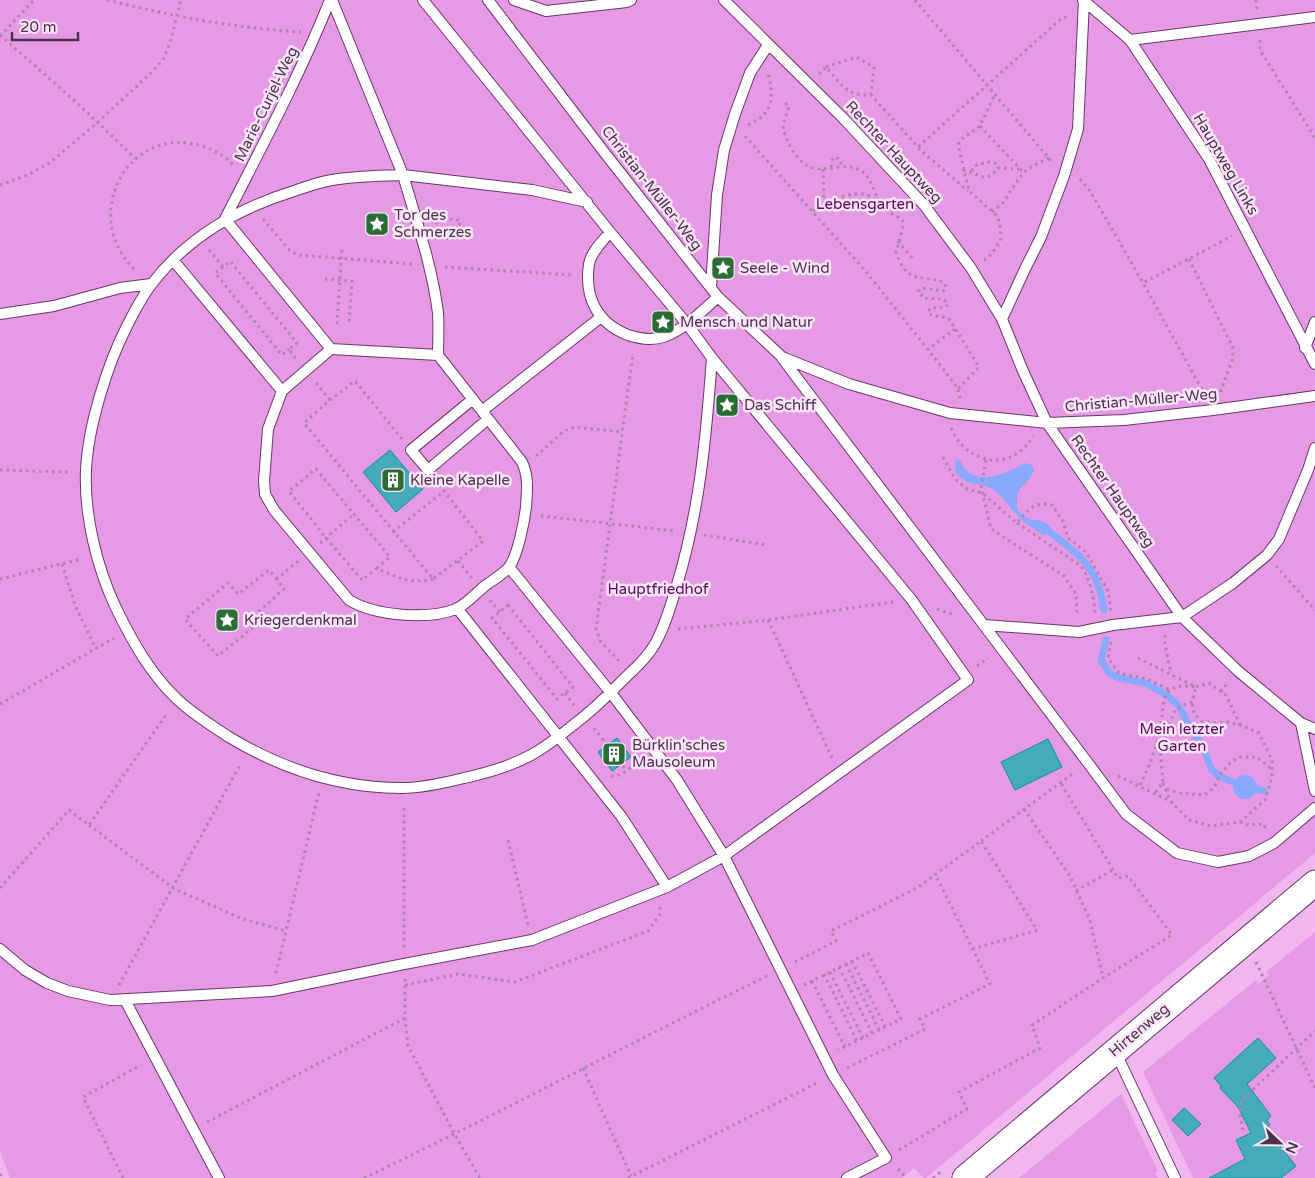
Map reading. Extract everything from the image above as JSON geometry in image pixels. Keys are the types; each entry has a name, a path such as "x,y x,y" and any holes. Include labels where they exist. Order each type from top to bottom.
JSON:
{"street":[{"name":"Hirtenweg","path":"965,1178 1315,883"}],"lane":[{"name":"Marie-Curjel-Weg","path":"225,219 283,106 331,0"},
{"path":"331,0 403,175 427,254 438,315 438,355 524,467 528,482 525,514 519,541 509,567 457,608 430,614 396,615 357,605 349,600 274,510 265,494 264,481 268,429 282,391 332,349 438,355"},
{"path":"0,949 25,970 47,983 68,991 110,1000 125,1000 272,991 532,940 664,889 724,856 968,680 911,599 712,358 688,324 610,232 423,0"},
{"name":"Christian-Müller-Weg","path":"488,0 718,297 782,357 849,384 950,413 1043,422 1124,420 1315,396"},
{"path":"514,0 546,11 631,0"},
{"name":"Rechter Hauptweg","path":"724,0 924,205 971,268 1002,319 1043,422 1182,616 1238,670 1301,723 1315,730"},
{"path":"1002,319 1024,268 1041,237 1066,171 1078,129 1083,0"},
{"name":"Hauptweg Links","path":"1083,0 1130,40 1209,159 1246,228 1305,348 1315,364"},
{"path":"1130,40 1315,17"},
{"path":"711,287 717,195 724,150 750,73 768,45"},
{"path":"587,202 532,190 403,175 329,180 267,199 225,219 173,260 151,284 122,337 100,395 89,437 85,472 89,515 96,556 109,593 127,631 149,667 177,700 209,724 249,749 293,769 322,778 362,785 404,788 440,784 506,766 533,754 558,737 611,693 640,664 654,646 662,630 692,533 702,467 712,358"},
{"path":"225,219 332,349"},
{"path":"610,232 600,244 590,262 589,276 590,295 601,317 608,325 635,337 656,338 666,336 688,324 718,297"},
{"path":"173,260 282,391"},
{"path":"0,314 54,306 120,288 151,284"},
{"path":"473,399 411,450 428,470 485,415 601,317"},
{"path":"1305,348 1315,322"},
{"path":"782,357 1126,814 1177,853 1218,862 1249,856 1274,843 1315,808"},
{"path":"984,625 1079,632 1113,625 1182,616 1233,583 1267,555 1279,539 1308,470 1315,448"},
{"path":"509,567 611,693 677,780 724,856 833,1075 886,1158 847,1178"},
{"path":"457,608 621,816 664,889"},
{"path":"1301,723 1315,790"},
{"path":"125,1000 219,1178"},
{"path":"1114,1051 1175,1178"}],"path":[{"path":"34,0 0,35 98,122 136,159"},
{"path":"107,0 221,24 274,30 317,32"},
{"path":"0,185 28,175 51,162 150,74 163,60 170,43 181,0"},
{"path":"915,0 1049,158 1066,171 1077,175 1090,190 1213,410"},
{"path":"1256,0 1260,50 1315,138"},
{"path":"918,148 1063,17 1083,22"},
{"path":"808,84 826,67 856,57 874,66 871,95 918,148 992,212 1000,223 1001,239 992,254 971,268"},
{"path":"733,128 750,125 763,117 773,100 768,70 760,58"},
{"path":"826,67 848,91 859,96 871,95"},
{"path":"968,192 962,155 958,144 980,126 995,94"},
{"path":"785,103 789,106 783,128 791,149 802,162 814,168 854,168 863,172 875,188 880,204"},
{"path":"980,126 1024,173"},
{"path":"733,128 750,139 868,274 958,389 964,414"},
{"path":"151,284 132,268 117,248 110,225 111,200 120,177 136,159 154,148 174,143 195,144 221,155 232,163 245,180"},
{"path":"831,167 833,158 836,157 841,161 841,167"},
{"path":"992,212 1002,204 1027,169 1049,158"},
{"path":"972,171 974,166 987,162 995,163 998,168"},
{"path":"998,168 1020,169"},
{"path":"963,170 972,171 979,176 986,177 993,174 998,168"},
{"path":"823,169 824,203"},
{"path":"813,212 824,203 850,194 861,194 875,198 888,212 898,216 903,221 904,225 896,252 908,273 920,279 945,283 946,289 944,291 922,288 918,291 923,298 944,299 948,304 946,308 930,308 928,313 936,317 947,318 980,367 958,389"},
{"path":"438,218 460,220 458,239 435,236 438,218"},
{"path":"1143,283 1246,228"},
{"path":"898,241 913,259"},
{"path":"337,324 342,247"},
{"path":"1189,259 1233,348 1234,358 1213,410"},
{"path":"218,261 223,267"},
{"path":"230,261 297,343 282,355 215,273 223,267 230,261"},
{"path":"325,279 352,281 349,324"},
{"path":"927,350 955,329"},
{"path":"631,672 601,642 596,629 635,337"},
{"path":"289,349 295,357"},
{"path":"401,437 355,381 304,423 433,579"},
{"path":"317,385 330,400"},
{"path":"950,413 952,429 959,443 971,454 986,460 1010,458 1020,452 1043,422"},
{"path":"524,467 564,431 574,427 622,432"},
{"path":"943,457 955,479 967,489 982,492 1018,521 1080,565 1086,573 1094,601 1096,628"},
{"path":"986,460 980,488 991,529 1064,576 1076,594 1079,632"},
{"path":"316,469 354,514 390,557 362,580 326,538 290,491 316,469"},
{"path":"0,470 85,472"},
{"path":"377,568 397,578 421,582 433,579 483,541 428,470"},
{"path":"393,532 444,492"},
{"path":"1018,521 1032,507 1043,502 1052,505 1063,521 1068,538 1086,552 1108,591 1113,625 1108,658 1119,673 1147,679 1170,690"},
{"path":"322,541 354,514"},
{"path":"525,514 609,522 766,545"},
{"path":"277,580 308,552"},
{"path":"1267,555 1315,610"},
{"path":"0,579 96,556"},
{"path":"458,561 473,578"},
{"path":"62,564 74,605 96,649"},
{"path":"269,570 277,580 284,589 254,616 260,622 218,656 185,619 228,583 238,594 269,570"},
{"path":"662,630 768,620 911,599 984,625"},
{"path":"508,605 573,687 557,699 492,618 500,612 508,605"},
{"path":"495,606 500,612"},
{"path":"1165,618 1165,645 1171,674"},
{"path":"768,620 839,773"},
{"path":"0,704 127,631"},
{"path":"964,675 1002,649"},
{"path":"1138,658 1196,686"},
{"path":"1140,786 1151,762 1160,733 1165,694 1170,690 1180,686 1196,686 1209,683 1226,696 1240,725"},
{"path":"1196,686 1192,702 1194,714 1202,721 1214,723 1228,722 1240,725 1258,734 1272,760 1272,778 1266,800 1240,822"},
{"path":"565,693 572,702"},
{"path":"89,825 177,700"},
{"path":"1170,801 1163,782 1160,748 1175,710 1183,704 1192,702"},
{"path":"600,736 607,745"},
{"path":"110,1000 249,749"},
{"path":"1167,789 1179,793 1204,796 1214,788 1219,776 1230,763 1239,757 1257,756 1272,770"},
{"path":"618,776 636,763"},
{"path":"364,1178 455,1135 836,941 831,931 917,888 1088,763 1170,801 1189,820 1211,826 1240,822 1249,825 1255,824"},
{"path":"623,766 626,770"},
{"path":"272,991 322,778"},
{"path":"886,1158 967,1109 959,1092 1040,1048 1032,1026 1102,978 1172,935 1128,876 1118,878 1060,782"},
{"path":"1155,793 1163,782"},
{"path":"1024,809 1070,876 1090,920 1102,978"},
{"path":"0,888 69,810 173,888 240,918 286,931"},
{"path":"508,840 532,940"},
{"path":"973,949 1037,930 981,841"},
{"path":"1076,891 1113,870"},
{"path":"584,1068 630,1177 925,1029 920,1019 990,984 936,874"},
{"path":"405,986 458,974 515,982 648,931 660,914 664,889"},
{"path":"791,991 868,952 901,1018 824,1057"},
{"path":"852,960 885,1026"},
{"path":"846,964 878,1030"},
{"path":"839,967 872,1033"},
{"path":"830,972 863,1038"},
{"path":"824,974 857,1040"},
{"path":"1265,978 1315,1088"},
{"path":"812,981 845,1047"},
{"path":"193,1129 405,1018"},
{"path":"1243,1130 1240,1116 1242,1100 1315,1031"},
{"path":"123,1178 83,1097 156,1057"},
{"path":"455,1135 480,1178"},
{"path":"0,1174 2,1178"}],"green space":[{"name":"Hauptfriedhof","path":"0,0 1315,0 1315,853 926,1178 914,1168 902,1178 10,1178 0,1151"},
{"path":"1315,932 1315,1178 1193,1178 1143,1072 1256,980 1259,984 1269,975 1266,972"},
{"path":"1121,1094 1158,1171 1155,1173 1158,1178 1019,1178"}],"water":[{"path":"956,459 960,460 965,469 980,477 999,475 1025,463 1031,465 1033,472 1031,476 1017,493 1017,508 1026,518 1044,522 1052,529 1051,533 1044,535 1029,525 992,489 961,478 955,470"},
{"path":"1245,775 1254,778 1257,787 1254,796 1245,799 1236,796 1233,787 1236,778"}],"building":[{"name":"Kleine Kapelle","path":"390,450 423,489 396,512 363,472"},
{"name":"Bürklin'sches Mausoleum","path":"617,738 631,757 612,771 598,752"},
{"path":"1048,739 1062,767 1015,790 1001,762"},
{"path":"1258,1038 1276,1058 1247,1084 1271,1116 1267,1120 1270,1125 1266,1129 1296,1166 1281,1178 1209,1178 1245,1159 1236,1140 1251,1133 1238,1107 1220,1088 1221,1086 1214,1078"},
{"path":"1184,1108 1201,1124 1188,1136 1172,1120"}],"waterway":[{"path":"1051,533 1065,543 1089,567 1098,585 1104,610"},
{"path":"1106,640 1101,660 1110,674 1145,683 1165,694 1178,705 1205,752 1211,769 1219,776 1233,782"},
{"path":"1256,789 1264,791"}],"place":[{"name":"Tor des Schmerzes","path":"377,224"},
{"name":"Seele - Wind","path":"723,268"},
{"name":"Mensch und Natur","path":"663,322"},
{"name":"Das Schiff","path":"727,405"},
{"name":"Kleine Kapelle","path":"393,480"},
{"name":"Kriegerdenkmal","path":"227,620"},
{"name":"Bürklin'sches Mausoleum","path":"614,754"}],"park label":[{"name":"Lebensgarten","path":"865,204"},
{"name":"Mein letzter Garten","path":"1182,738"}]}
